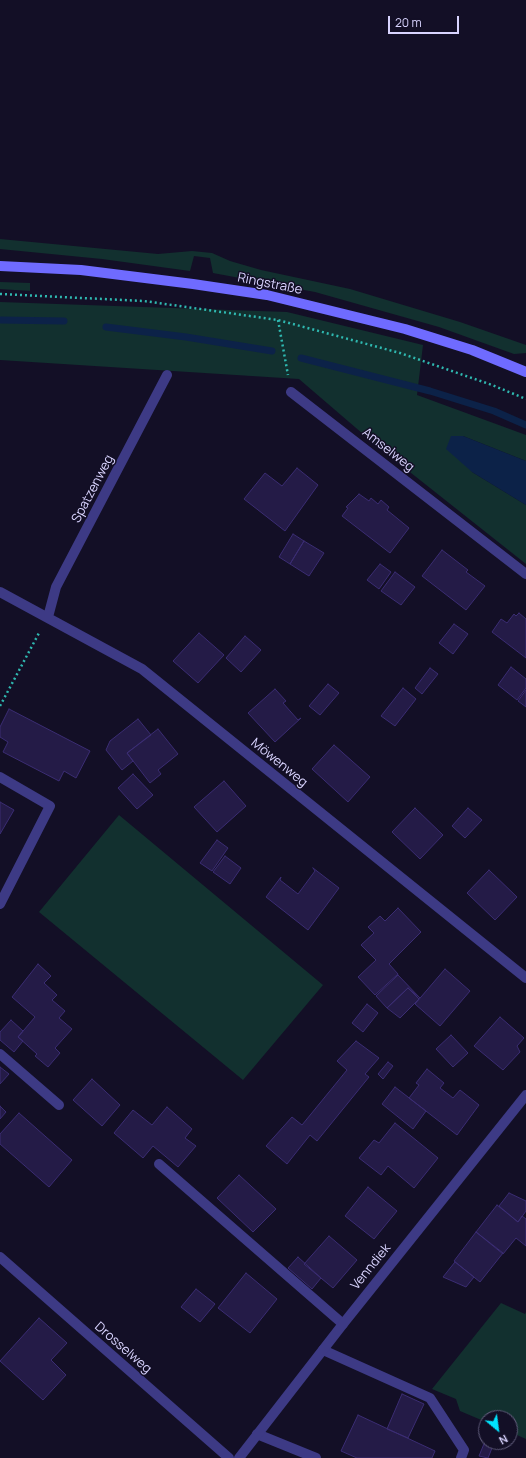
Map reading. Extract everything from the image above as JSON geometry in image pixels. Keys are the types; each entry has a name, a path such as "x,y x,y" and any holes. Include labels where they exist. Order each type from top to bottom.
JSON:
{"main road":[{"name":"Ringstraße","path":"0,266 81,270 267,295 405,329 472,350 526,372"}],"street":[{"name":"Spatzenweg","path":"48,617 56,587 167,375"},
{"name":"Amselweg","path":"291,392 526,574"},
{"name":"Möwenweg","path":"0,592 142,669 526,978"},
{"path":"0,777 50,806 0,904"},
{"path":"0,1054 60,1105"},
{"name":"Venndiek","path":"239,1458 343,1324 526,1094"},
{"path":"159,1164 343,1324"},
{"name":"Drosselweg","path":"0,1257 229,1458"},
{"path":"323,1350 430,1398 464,1450 461,1458"},
{"path":"257,1434 316,1458"}],"path":[{"path":"0,294 144,301 278,320 400,353 492,385 526,399"},
{"path":"278,320 291,392"},
{"path":"0,706 48,617"}],"green space":[{"path":"0,239 158,254 192,251 212,253 230,261 261,270 350,289 460,322 526,345 526,353 514,354 439,327 315,292 213,273 210,258 194,256 190,271 102,259 0,249"},
{"path":"0,282 30,283 30,291 0,289"},
{"path":"0,302 287,312 423,345 417,395 526,435 526,461 463,436 472,472 526,505 526,564 377,446 299,379 0,360"},
{"path":"119,815 323,985 243,1080 39,912"},
{"path":"501,1303 525,1314 526,1312 526,1439 518,1436 518,1410 478,1410 478,1419 460,1411 456,1399 432,1389"}],"water":[{"path":"451,436 463,436 526,461 526,505 472,472 446,449"}],"building":[{"path":"297,468 318,485 285,531 244,499 265,473 282,486"},
{"path":"359,494 369,501 371,498 378,504 381,500 389,507 387,510 409,528 390,553 342,516 348,508 346,507"},
{"path":"293,534 304,541 290,564 279,557"},
{"path":"304,541 324,553 309,576 290,564"},
{"path":"442,550 468,570 466,572 485,586 466,610 422,576"},
{"path":"380,564 391,572 379,589 367,580"},
{"path":"395,572 415,587 401,605 381,591"},
{"path":"519,613 526,619 526,658 492,632 501,619 507,623 514,614 516,616"},
{"path":"454,624 468,634 453,654 439,643"},
{"path":"199,633 224,655 198,683 173,661"},
{"path":"245,636 261,650 241,672 226,658"},
{"path":"511,667 526,679 526,688 517,700 498,685"},
{"path":"430,668 438,674 422,694 415,688"},
{"path":"328,684 339,693 320,715 309,706"},
{"path":"403,688 416,699 395,726 381,716"},
{"path":"275,689 286,701 283,703 298,720 301,718 275,742 248,713"},
{"path":"526,690 526,707 518,701"},
{"path":"9,709 90,751 76,778 64,771 59,781 3,752 8,742 0,737 0,727"},
{"path":"138,719 151,735 127,753 133,761 122,770 106,750 110,741"},
{"path":"158,729 178,754 158,770 161,774 150,783 127,753"},
{"path":"334,745 370,777 348,802 312,769"},
{"path":"133,774 153,795 137,809 118,788"},
{"path":"224,781 246,806 217,832 194,807"},
{"path":"0,802 14,810 0,834"},
{"path":"415,808 443,835 420,859 392,832"},
{"path":"468,808 482,820 465,838 452,826"},
{"path":"217,840 228,848 212,871 200,863"},
{"path":"225,856 241,868 230,884 213,872"},
{"path":"313,868 339,888 308,930 266,897 281,877 280,880 298,894 315,871"},
{"path":"489,870 517,897 495,920 467,893"},
{"path":"398,908 421,932 389,964 398,974 375,995 358,977 376,960 361,945 374,933 368,927 380,916 385,921"},
{"path":"38,964 51,976 44,983 57,995 52,1000 65,1011 59,1018 72,1029 55,1048 60,1053 48,1067 35,1056 37,1054 18,1037 35,1017 12,997"},
{"path":"445,969 470,991 440,1026 415,1004"},
{"path":"398,975 420,998 408,988 387,1008 376,996"},
{"path":"408,988 419,999 400,1018 387,1008"},
{"path":"367,1004 378,1013 363,1032 352,1023"},
{"path":"500,1017 524,1038 517,1046 520,1052 503,1070 474,1046"},
{"path":"11,1020 23,1031 18,1037 23,1041 14,1052 0,1040 0,1032"},
{"path":"451,1035 468,1053 453,1067 436,1049"},
{"path":"356,1041 379,1058 365,1074 369,1077 317,1141 310,1135 287,1164 266,1146 292,1117 302,1125 347,1070 337,1061"},
{"path":"388,1062 393,1066 383,1079 378,1074"},
{"path":"0,1067 9,1074 0,1084"},
{"path":"427,1069 444,1083 440,1088 453,1098 460,1090 479,1105 457,1135 409,1098 419,1085 416,1083"},
{"path":"92,1079 120,1105 102,1126 73,1100"},
{"path":"395,1087 426,1111 413,1129 382,1104"},
{"path":"0,1106 6,1112 0,1119"},
{"path":"167,1107 192,1129 185,1138 196,1146 178,1167 153,1146 143,1158 114,1133 133,1110 152,1125"},
{"path":"19,1113 72,1160 49,1187 0,1144 0,1134"},
{"path":"395,1123 438,1158 414,1188 388,1166 381,1175 359,1158 374,1140 379,1143"},
{"path":"239,1175 276,1209 253,1232 217,1198"},
{"path":"368,1187 397,1211 374,1239 345,1216"},
{"path":"509,1193 526,1201 526,1211 518,1222 499,1206"},
{"path":"497,1205 518,1222 522,1216 526,1219 526,1246 516,1238 503,1254 476,1232"},
{"path":"476,1232 503,1253 480,1282 454,1261"},
{"path":"329,1236 357,1260 333,1288 304,1264"},
{"path":"298,1257 321,1278 312,1289 288,1268"},
{"path":"455,1262 474,1277 466,1287 443,1277"},
{"path":"246,1273 277,1299 250,1333 218,1308"},
{"path":"196,1289 215,1304 200,1322 181,1307"},
{"path":"39,1318 67,1343 51,1360 66,1375 43,1400 0,1361"},
{"path":"402,1394 424,1404 408,1438 387,1429"},
{"path":"358,1415 435,1451 432,1458 357,1458 341,1451"},
{"path":"481,1450 491,1450 488,1458 479,1456"}],"waterway":[{"path":"0,320 64,321"},
{"path":"106,327 186,337 272,351"},
{"path":"301,358 430,391 494,411 526,425"}]}
